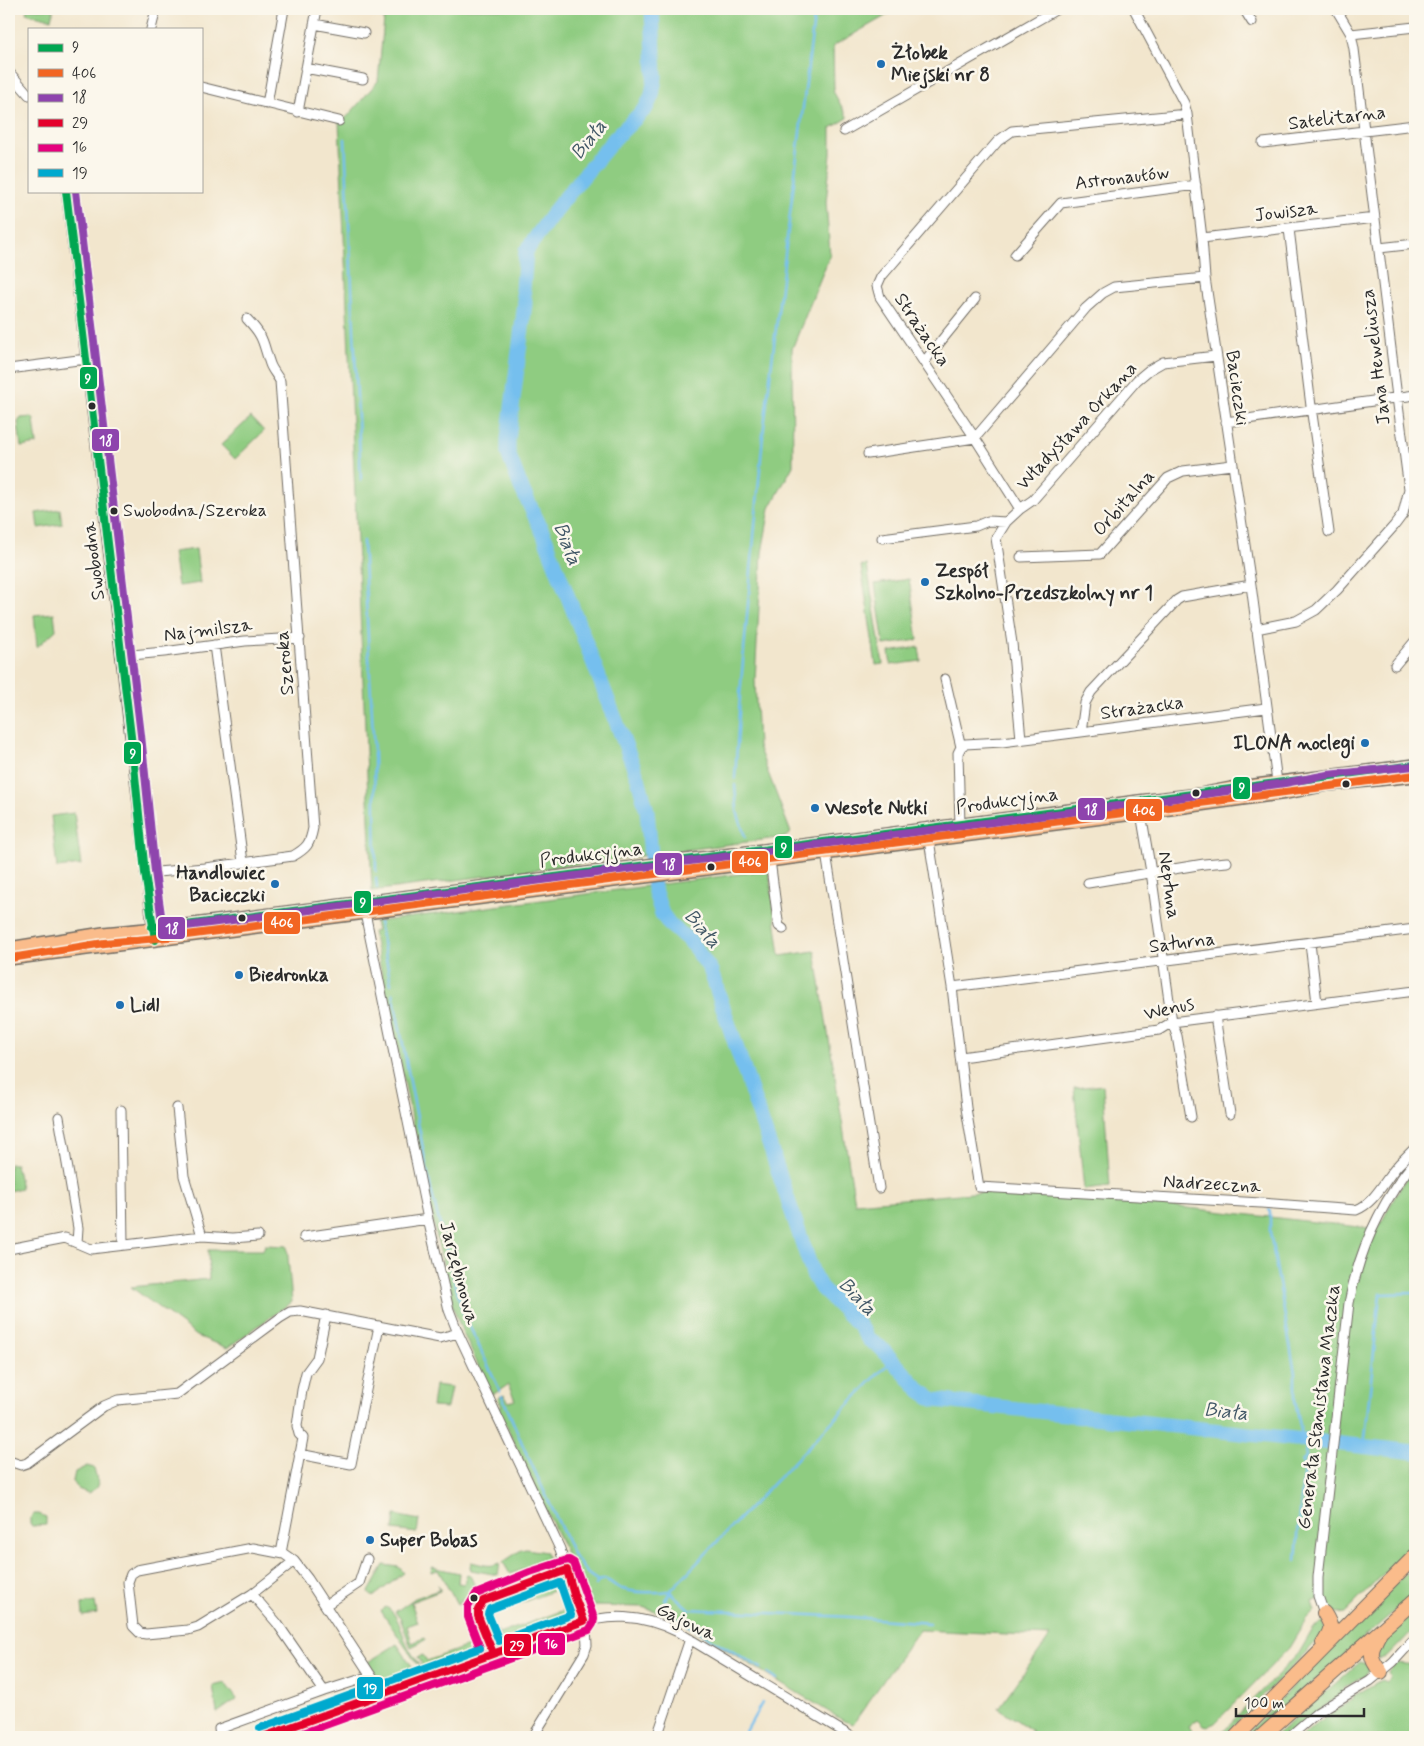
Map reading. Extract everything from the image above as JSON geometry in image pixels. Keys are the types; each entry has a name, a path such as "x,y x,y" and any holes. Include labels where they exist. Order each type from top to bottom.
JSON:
{"highway":[{"path":"1236,1737 1415,1556"},
{"path":"1261,1737 1415,1600"},
{"path":"1324,1613 1336,1619 1344,1618 1367,1605"},
{"path":"1313,1659 1331,1630 1331,1623 1324,1613"},
{"path":"1379,1669 1371,1654 1372,1646 1380,1631"},
{"path":"1341,1665 1361,1658 1379,1669"}],"main road":[{"name":"Produkcyjna","path":"662,869 770,860 1142,813 1415,765"},
{"name":"Produkcyjna","path":"365,907 662,869 960,825 1200,794 1231,788 1278,788 1415,776"},
{"path":"1139,801 1142,813"},
{"path":"9,948 152,927 365,907"},
{"path":"9,959 155,940 365,907"},
{"path":"152,927 155,940"}],"street":[{"path":"151,28 156,9"},
{"path":"266,104 284,9"},
{"path":"298,112 317,9"},
{"path":"844,131 1057,9"},
{"name":"Bacieczki","path":"1134,9 1184,103 1187,114 1205,278 1251,585 1278,788"},
{"path":"1244,9 1252,22"},
{"name":"Jana Heweliusza","path":"1256,629 1296,621 1316,610 1337,590 1394,526 1403,514 1410,488 1396,397 1380,248 1351,34 1336,9"},
{"path":"314,24 364,33"},
{"path":"1351,34 1415,27"},
{"path":"305,68 364,79"},
{"path":"9,72 28,94"},
{"path":"202,88 339,121"},
{"name":"Strażacka","path":"1020,508 976,438 880,297 877,286 881,276 998,141 1012,131 1187,114"},
{"name":"Satelitarna","path":"1263,143 1415,125"},
{"name":"Astronautów","path":"1015,255 1062,203 1196,185"},
{"name":"Swobodna","path":"66,192 152,927"},
{"name":"Jowisza","path":"1202,238 1375,218"},
{"path":"1289,229 1329,532"},
{"path":"1380,248 1415,244"},
{"path":"868,454 976,438 1086,308 1103,293 1114,287 1205,278"},
{"path":"924,362 975,299"},
{"name":"Szeroka","path":"145,873 205,868 292,856 301,851 310,842 313,828 280,381 270,366 261,336 247,319"},
{"name":"Władysława Orkana","path":"1020,508 1033,500 1137,380 1149,370 1163,362 1216,356"},
{"path":"9,369 86,359"},
{"path":"1226,422 1312,412 1415,395"},
{"name":"Orbitalna","path":"1021,557 1100,554 1168,478 1183,471 1232,465"},
{"path":"1020,508 1006,522 996,538 1013,644 1021,739"},
{"path":"882,538 976,526 988,521 1006,522"},
{"path":"1081,732 1085,702 1090,692 1177,600 1182,597 1251,585"},
{"name":"Najmilsza","path":"121,656 244,641 300,638"},
{"path":"1395,665 1415,641"},
{"path":"214,646 243,862"},
{"path":"945,679 961,747 958,753 960,825"},
{"name":"Strażacka","path":"961,747 971,743 1002,742 1266,708"},
{"name":"Neptuna","path":"1142,813 1172,1022 1177,1036 1192,1117"},
{"path":"929,840 952,986 960,1057"},
{"path":"826,853 879,1188"},
{"path":"770,860 778,921 783,929"},
{"path":"1088,883 1227,862"},
{"name":"Jarzębinowa","path":"365,907 428,1218 449,1310 458,1333 556,1540 584,1621 587,1636 587,1646 584,1654 533,1737"},
{"name":"Saturna","path":"952,986 1415,929"},
{"path":"1310,943 1317,1003"},
{"name":"Wenus","path":"960,1057 1159,1030 1172,1022 1415,990"},
{"path":"1215,1016 1230,1114"},
{"name":"Nadrzeczna","path":"960,1057 979,1187 1356,1210 1363,1207 1372,1198 1398,1164 1415,1148"},
{"path":"177,1108 184,1176 202,1236"},
{"path":"121,1110 123,1245"},
{"path":"59,1118 78,1228 77,1243"},
{"name":"Generała Stanisława Maczka","path":"1324,1613 1320,1605 1317,1588 1345,1325 1355,1275 1364,1248 1385,1202 1415,1161"},
{"path":"304,1237 428,1218"},
{"path":"9,1249 60,1238 70,1239 83,1247 91,1249 202,1236 233,1238 258,1236"},
{"path":"9,1461 21,1465 27,1462 111,1402 177,1394 285,1314 296,1311 326,1315 440,1338 458,1333"},
{"path":"281,1553 303,1438 299,1434 297,1426 302,1390 306,1373 317,1358 326,1315"},
{"path":"299,1454 351,1464 379,1326"},
{"path":"294,1561 252,1594 194,1629 146,1634 140,1633 132,1626 128,1582 131,1574 137,1570 253,1548 281,1553 294,1561 326,1605 382,1694"},
{"path":"326,1605 359,1583 367,1559"},
{"path":"252,1594 277,1623 324,1691"},
{"name":"Gajowa","path":"263,1737 584,1621 603,1618 641,1619 669,1628 852,1737"},
{"path":"1289,1737 1318,1712 1370,1681 1379,1669 1415,1638"},
{"path":"656,1737 690,1639"},
{"path":"220,1737 219,1729 371,1676"}],"green space":[{"path":"27,9 54,9 51,19 26,13"},
{"path":"385,9 908,9 901,12 896,10 833,46 833,91 848,118 831,128 831,154 826,202 830,255 792,349 793,466 770,508 762,553 755,680 758,746 791,833 785,837 372,891 339,121 347,117 378,81"},
{"path":"32,417 37,444 21,447 18,422 21,418"},
{"path":"251,417 264,431 235,459 221,445"},
{"path":"60,509 62,524 38,528 36,513"},
{"path":"196,549 200,583 178,586 173,552"},
{"path":"867,565 883,664 876,665 861,566"},
{"path":"909,579 918,640 884,645 875,584"},
{"path":"54,613 56,630 37,647 34,615"},
{"path":"919,647 921,661 891,665 889,652"},
{"path":"74,813 81,865 57,868 51,816"},
{"path":"769,870 780,956 815,951 855,1203 983,1192 1097,1198 1378,1229 1399,1190 1415,1169 1415,1542 1345,1613 1337,1614 1331,1611 1324,1597 1312,1602 1315,1611 1306,1620 1289,1648 1215,1723 1208,1726 1198,1719 1189,1726 1192,1731 1189,1737 1122,1737 1112,1732 1103,1734 1101,1732 1097,1737 1028,1737 1032,1731 999,1708 1050,1636 919,1630 853,1724 844,1721 679,1621 642,1607 593,1606 588,1601 584,1590 577,1589 564,1548 498,1408 502,1406 498,1399 499,1397 504,1395 509,1402 515,1400 508,1385 492,1395 453,1307 373,932 377,931 375,922"},
{"path":"1103,1085 1110,1187 1084,1190 1074,1088"},
{"path":"9,1164 16,1164 21,1188 9,1191"},
{"path":"265,1245 287,1246 292,1302 227,1348 197,1336 131,1287 209,1279 208,1250 263,1250"},
{"path":"435,1385 451,1387 447,1408 432,1407"},
{"path":"87,1466 94,1468 98,1483 96,1488 88,1493 78,1489 73,1481 75,1472"},
{"path":"34,1514 46,1517 46,1525 32,1526 30,1518"},
{"path":"395,1515 419,1520 417,1533 393,1530"},
{"path":"521,1550 546,1552 548,1560 510,1574 503,1562"},
{"path":"471,1562 482,1565 500,1563 498,1575 471,1570"},
{"path":"1415,1564 1415,1593 1251,1737 1243,1737"},
{"path":"384,1565 399,1567 404,1573 373,1597 369,1592"},
{"path":"432,1567 459,1573 458,1583 464,1584 467,1574 470,1575 477,1591 457,1604 438,1570 431,1572"},
{"path":"555,1579 558,1589 492,1614 490,1617 491,1608 497,1601 499,1605 554,1584 553,1580"},
{"path":"437,1584 440,1591 411,1602 418,1622 407,1626 412,1643 424,1638 425,1640 411,1647 400,1618 395,1612 415,1598 439,1590"},
{"path":"95,1602 97,1614 83,1616 82,1604"},
{"path":"563,1606 568,1607 569,1615 505,1639 500,1639 495,1632 497,1630 499,1634 564,1610"},
{"path":"386,1607 396,1618 409,1648 419,1664 417,1664 381,1611"},
{"path":"1415,1613 1415,1628 1387,1657 1379,1659 1376,1648"},
{"path":"1324,1622 1326,1632 1222,1737 1217,1737 1299,1653 1313,1629"},
{"path":"397,1644 416,1672 388,1682 384,1679 380,1680 368,1662"},
{"path":"468,1646 471,1652 420,1670 418,1667 422,1664 418,1657 423,1655 427,1661"},
{"path":"1360,1662 1367,1664 1369,1668 1365,1676 1343,1689 1344,1692 1283,1737 1274,1737"},
{"path":"1397,1663 1415,1665 1415,1737 1301,1737 1317,1723 1353,1699 1352,1697 1381,1680 1386,1682 1390,1677 1388,1672"},
{"path":"225,1683 237,1699 217,1713 213,1686"}],"waterway":[{"name":"Biała","path":"652,9 655,77 652,95 646,108 615,138 556,209 526,251 523,289 525,303 508,453 521,487 544,535 638,778 647,811 654,889 662,914 670,925 690,941 710,969 813,1274 821,1288 857,1323 869,1340 880,1347 921,1391 935,1400 1415,1452"},
{"path":"735,779 740,695 763,435 815,9"},
{"path":"345,139 361,481"},
{"path":"363,541 374,754 376,871"},
{"path":"735,785 737,811 745,837"},
{"path":"376,878 377,888"},
{"path":"379,922 391,984"},
{"path":"393,993 431,1190 462,1310 500,1391"},
{"path":"1269,1210 1270,1232 1295,1373 1295,1400 1303,1440"},
{"path":"1364,1447 1380,1294 1415,1293"},
{"path":"665,1600 672,1589 874,1378 885,1367 894,1362"},
{"path":"502,1396 575,1558 588,1574 598,1581"},
{"path":"1296,1561 1304,1464 1302,1462 1306,1458 1305,1449 1307,1441"},
{"path":"596,1585 598,1581 604,1579 620,1588 628,1590 646,1592 670,1591"},
{"path":"671,1593 689,1609 930,1623"},
{"path":"677,1619 761,1668"},
{"path":"768,1673 777,1679"},
{"path":"743,1737 762,1703"}],"transit line":[{"name":"9","path":"66,192 131,736 145,873 155,940"},
{"name":"18","path":"76,192 163,929 1140,803 1285,783 1327,775 1414,766"},
{"name":"9","path":"152,927 178,926 1415,765"},
{"name":"406","path":"11,958 104,943 179,936 1415,775"},
{"name":"16","path":"292,1737 589,1630 594,1618 574,1563 569,1560 564,1561 530,1572 476,1594 468,1607 468,1617 480,1648"},
{"name":"29","path":"263,1737 584,1621 567,1570 483,1601 478,1610 478,1616 493,1653"},
{"name":"19","path":"560,1583 571,1615 499,1641 488,1614 490,1609 560,1583"},
{"name":"19","path":"260,1728 480,1648"}],"place":[{"name":"Żłobek Miejski nr 8","path":"881,64"},
{"name":"Swobodna/Szeroka","path":"114,511"},
{"name":"Zespół Szkolno-Przedszkolny nr 1","path":"925,582"},
{"name":"ILONA noclegi","path":"1365,743"},
{"name":"Wesołe Nutki","path":"815,808"},
{"name":"Handlowiec Bacieczki","path":"275,884"},
{"name":"Biedronka","path":"239,975"},
{"name":"Lidl","path":"120,1005"},
{"name":"Super Bobas","path":"370,1540"}]}
